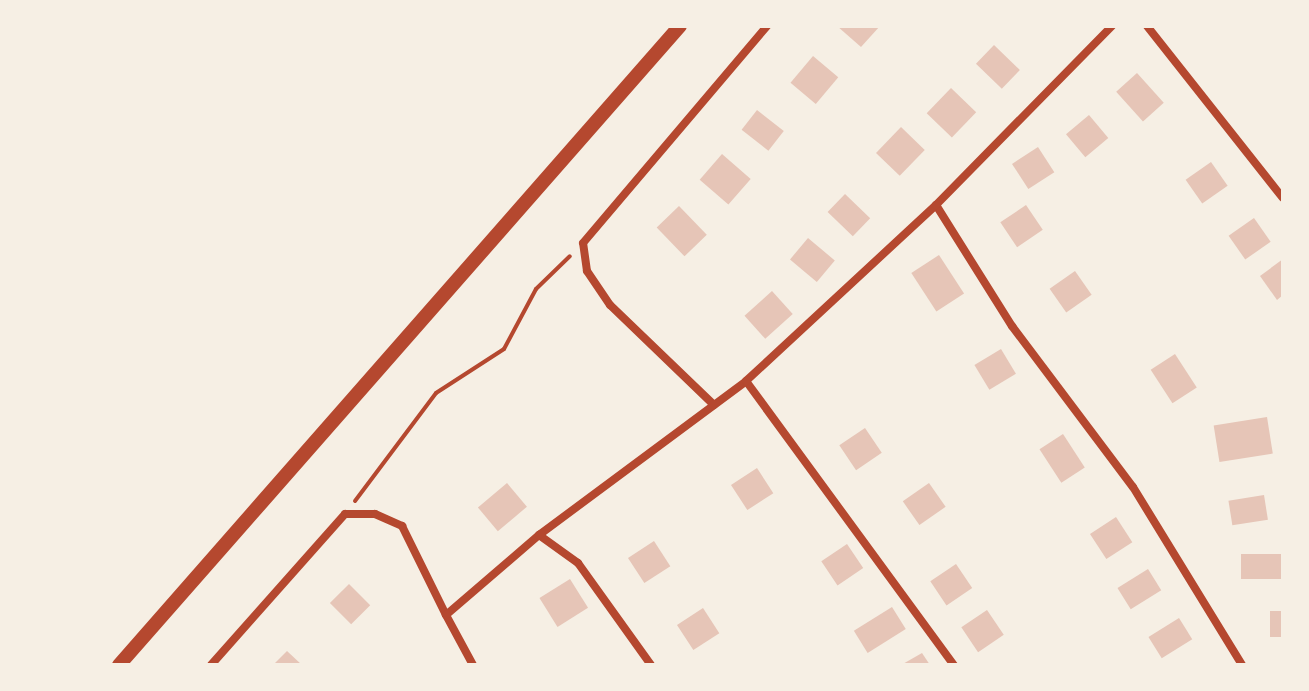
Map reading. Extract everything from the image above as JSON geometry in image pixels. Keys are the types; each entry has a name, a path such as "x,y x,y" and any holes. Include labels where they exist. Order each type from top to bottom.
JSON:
{"street":[{"path":"119,665 680,26"},
{"path":"714,405 610,305 587,271 583,243 767,26"},
{"path":"446,615 539,535 746,381 936,205 1112,26"},
{"path":"1147,26 1283,198"},
{"path":"936,205 1012,326 1133,487 1242,665"},
{"path":"746,381 954,665"},
{"path":"211,665 345,514 375,514 402,526 473,665"},
{"path":"539,535 578,563 651,665"}],"path":[{"path":"345,514 436,393 504,349 536,289 583,243"}],"building":[{"path":"837,26 880,26 861,47"},
{"path":"994,45 1020,70 1002,89 976,64"},
{"path":"813,56 838,77 816,104 791,83"},
{"path":"1137,73 1164,103 1143,121 1116,92"},
{"path":"951,88 976,112 952,137 927,113"},
{"path":"757,110 784,131 768,151 742,130"},
{"path":"1089,115 1108,138 1085,157 1066,134"},
{"path":"901,127 925,150 900,176 876,153"},
{"path":"1038,147 1054,172 1028,189 1012,164"},
{"path":"722,154 751,179 728,205 700,180"},
{"path":"1211,162 1228,186 1202,204 1186,180"},
{"path":"845,194 870,218 853,236 828,212"},
{"path":"1026,205 1043,230 1017,247 1000,222"},
{"path":"679,206 707,235 684,256 657,228"},
{"path":"1254,218 1271,242 1245,260 1229,236"},
{"path":"808,238 835,260 817,282 790,259"},
{"path":"939,255 964,294 936,312 911,273"},
{"path":"1283,259 1283,295 1277,300 1260,276"},
{"path":"1075,271 1092,295 1066,313 1050,289"},
{"path":"772,291 793,314 765,339 745,316"},
{"path":"1001,349 1016,374 989,390 974,365"},
{"path":"1175,354 1197,388 1172,403 1151,370"},
{"path":"1267,417 1273,454 1219,462 1214,425"},
{"path":"865,428 882,453 856,470 839,445"},
{"path":"1063,434 1085,468 1061,483 1040,449"},
{"path":"757,468 773,493 747,510 731,485"},
{"path":"507,483 527,507 498,531 478,507"},
{"path":"929,483 946,507 919,525 903,501"},
{"path":"1264,495 1268,520 1232,525 1228,501"},
{"path":"1116,517 1132,542 1106,559 1090,534"},
{"path":"654,541 670,566 644,583 628,558"},
{"path":"847,544 863,568 838,585 821,561"},
{"path":"1241,554 1283,554 1283,579 1241,579"},
{"path":"956,564 972,588 947,605 930,581"},
{"path":"1148,569 1161,590 1131,609 1117,588"},
{"path":"570,579 588,608 557,627 539,598"},
{"path":"349,584 370,605 351,624 330,603"},
{"path":"892,607 906,629 868,653 854,631"},
{"path":"703,608 719,633 693,650 677,625"},
{"path":"987,610 1004,635 978,652 961,627"},
{"path":"1270,611 1283,611 1283,637 1270,637"},
{"path":"1179,618 1192,639 1162,658 1148,637"},
{"path":"287,651 302,665 273,665"},
{"path":"922,653 930,665 901,665"}]}
